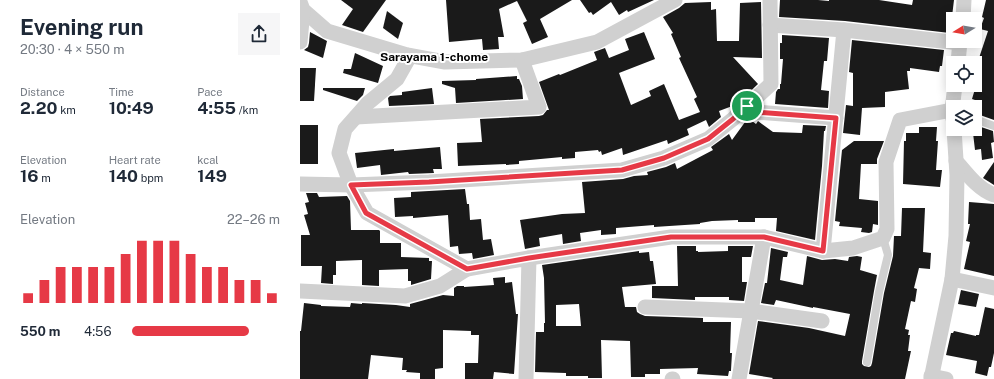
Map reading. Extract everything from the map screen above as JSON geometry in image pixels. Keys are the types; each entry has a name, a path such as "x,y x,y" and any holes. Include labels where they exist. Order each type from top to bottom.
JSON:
{"street":[{"path":"303,6 327,31 410,56 445,62 522,60 597,42 676,0"},
{"path":"300,184 351,185 622,170 664,158 708,139 733,119 771,84 770,0"},
{"path":"963,12 964,0"},
{"path":"300,42 303,6"},
{"path":"770,25 844,30 946,41"},
{"path":"823,251 844,30"},
{"path":"410,56 397,79 368,103 345,129 339,153 351,185 366,213 467,269"},
{"path":"356,117 539,107 522,60"},
{"path":"747,106 755,112 836,118"},
{"path":"300,290 405,296 440,286 467,269 529,258 671,237 764,237 823,251 853,248 883,238 887,230 886,162 900,120 946,115"},
{"path":"946,379 931,378 952,279 956,236 957,175 954,136"},
{"path":"956,161 967,175 986,192 994,195"},
{"path":"739,379 764,237"},
{"path":"527,378 529,258"},
{"path":"952,279 994,288"},
{"path":"645,307 751,311 822,320"}],"lane":[{"path":"982,122 994,126"},
{"path":"867,362 879,292 888,255 883,238"}],"building":[{"path":"341,0 386,0 363,32 342,25 353,9"},
{"path":"446,0 572,0 540,19 548,37 532,44 523,23 527,21 517,1 499,9 504,37 498,37 499,49 483,50 482,39 449,42"},
{"path":"580,0 654,0 628,12 627,10 619,15 611,2 593,15 591,12 589,13"},
{"path":"780,0 879,0 912,5 913,0 954,0 953,12 946,12 946,33 845,21 779,17"},
{"path":"986,0 994,0 994,120 982,116 982,100 972,99 974,92 982,92 982,56 980,56 988,31 982,30 984,18 982,17"},
{"path":"711,2 711,10 716,9 717,41 739,41 740,3 761,2 762,58 733,57 758,84 738,103 732,102 735,105 719,111 721,117 709,127 706,120 687,129 689,135 668,144 667,140 623,155 622,148 602,155 601,151 599,152 598,150 575,152 575,158 562,159 562,157 519,161 519,164 506,165 458,166 457,143 482,142 480,119 543,115 547,110 549,110 539,82 597,60 594,52 605,48 609,58 629,50 625,39 644,32 655,59 619,73 631,105 651,96 649,91 664,84 679,120 700,112 694,99 697,97 679,58 681,57 671,34 673,33 663,17 685,3"},
{"path":"387,11 403,23 398,39 383,28"},
{"path":"310,32 327,41 323,58 304,50 308,47"},
{"path":"782,35 829,38 827,61 824,61 821,90 829,91 828,108 775,104 776,92 780,89 781,84 783,59 780,59 780,43 782,43"},
{"path":"852,40 944,50 942,66 940,66 939,72 910,68 910,71 907,71 909,89 885,92 885,107 862,108 860,135 843,133 846,105 853,106 853,73 849,72"},
{"path":"355,53 383,66 378,83 343,73 344,69 351,69"},
{"path":"300,68 316,68 314,101 300,101"},
{"path":"517,76 517,79 519,79 522,86 523,99 456,103 455,88 442,84 442,81 476,80"},
{"path":"323,88 365,88 363,95 357,101 323,90"},
{"path":"432,88 434,104 389,106 388,98 390,96 402,95 402,92"},
{"path":"748,118 756,124 758,121 773,132 802,133 803,125 826,126 824,131 815,240 776,231 777,218 755,218 755,222 738,222 738,220 712,221 700,224 616,228 616,234 601,235 601,230 580,233 581,241 563,244 562,234 539,238 540,246 525,249 520,220 562,214 585,213 582,182 623,179 634,176 648,175 647,172 675,163 677,169 713,150 711,147 729,134 732,140"},
{"path":"300,125 318,125 318,164 300,164"},
{"path":"919,127 937,127 936,141 938,141 936,170 942,170 940,187 903,184 904,141 906,141 906,133 919,133"},
{"path":"982,127 993,131 994,142 991,143 993,158 982,160 981,149 975,150 973,136 982,136"},
{"path":"854,141 884,141 877,159 877,164 861,164 859,199 878,201 878,225 873,224 872,232 869,233 861,232 862,228 839,226 840,222 835,221 842,150"},
{"path":"440,147 442,169 433,169 434,173 409,174 408,172 381,175 380,165 357,168 355,153 394,149 394,151"},
{"path":"994,162 994,185 983,178"},
{"path":"465,189 467,204 469,204 470,220 481,219 483,240 491,239 494,255 473,259 472,253 459,254 458,246 450,247 448,215 413,218 413,216 395,217 394,198 411,197 411,192"},
{"path":"306,193 317,193 319,197 347,196 350,201 351,230 379,230 380,243 401,243 401,257 429,258 429,261 432,261 431,279 411,285 411,281 408,281 408,269 379,270 379,286 362,285 362,260 336,261 336,275 333,275 333,284 321,283 322,266 301,266 301,235 310,235 304,215 308,214 305,203 309,202"},
{"path":"969,202 994,204 994,276 964,269 970,242 966,241 970,224 968,224"},
{"path":"902,208 925,208 923,252 931,253 930,269 919,268 914,288 917,289 915,302 911,301 905,329 909,330 908,335 910,335 908,351 911,351 905,379 772,379 773,378 749,374 758,321 809,328 845,336 850,314 776,300 774,305 761,303 765,283 767,283 771,248 788,252 787,257 783,257 780,280 803,285 807,256 822,260 835,259 848,261 849,257 862,257 860,270 877,275 862,361 864,366 871,366 884,293 893,256 894,236 901,236"},
{"path":"677,246 696,246 696,251 698,252 728,251 728,246 753,246 751,257 742,257 742,282 747,282 744,301 729,300 729,297 695,297 695,300 652,298 652,286 678,286"},
{"path":"639,251 639,253 649,252 650,261 653,261 656,284 622,287 625,307 636,307 637,312 645,316 703,318 703,322 731,322 731,371 729,371 728,376 697,374 698,368 660,369 660,374 645,374 645,377 631,377 630,341 601,340 602,378 588,378 588,376 566,376 566,373 535,372 536,332 544,332 545,323 544,278 542,265","holes":["579,304 581,326 556,326 556,305"]},
{"path":"505,277 505,283 512,282 516,314 518,314 514,374 494,372 493,379 465,379 465,363 478,363 479,335 471,335 471,331 443,330 443,368 435,369 435,379 420,379 420,373 406,372 407,370 402,370 403,358 371,355 368,379 300,379 300,331 304,303 321,306 350,307 351,303 362,303 410,307 410,304 443,295 454,296 454,288 457,286 494,285 493,278"},
{"path":"961,290 979,294 976,307 958,304"},
{"path":"985,307 994,309 994,353 991,367 989,367 987,376 975,373 977,361 946,355 951,333 954,331 976,336 979,335"}],"district":[{"name":"Sarayama 1-chome","path":"434,57"}],"route":[{"path":"747,106 755,112 836,118 823,251 764,237 671,237 529,258 467,269 366,213 351,185 429,182 622,170 664,158 708,139 747,106"}]}
